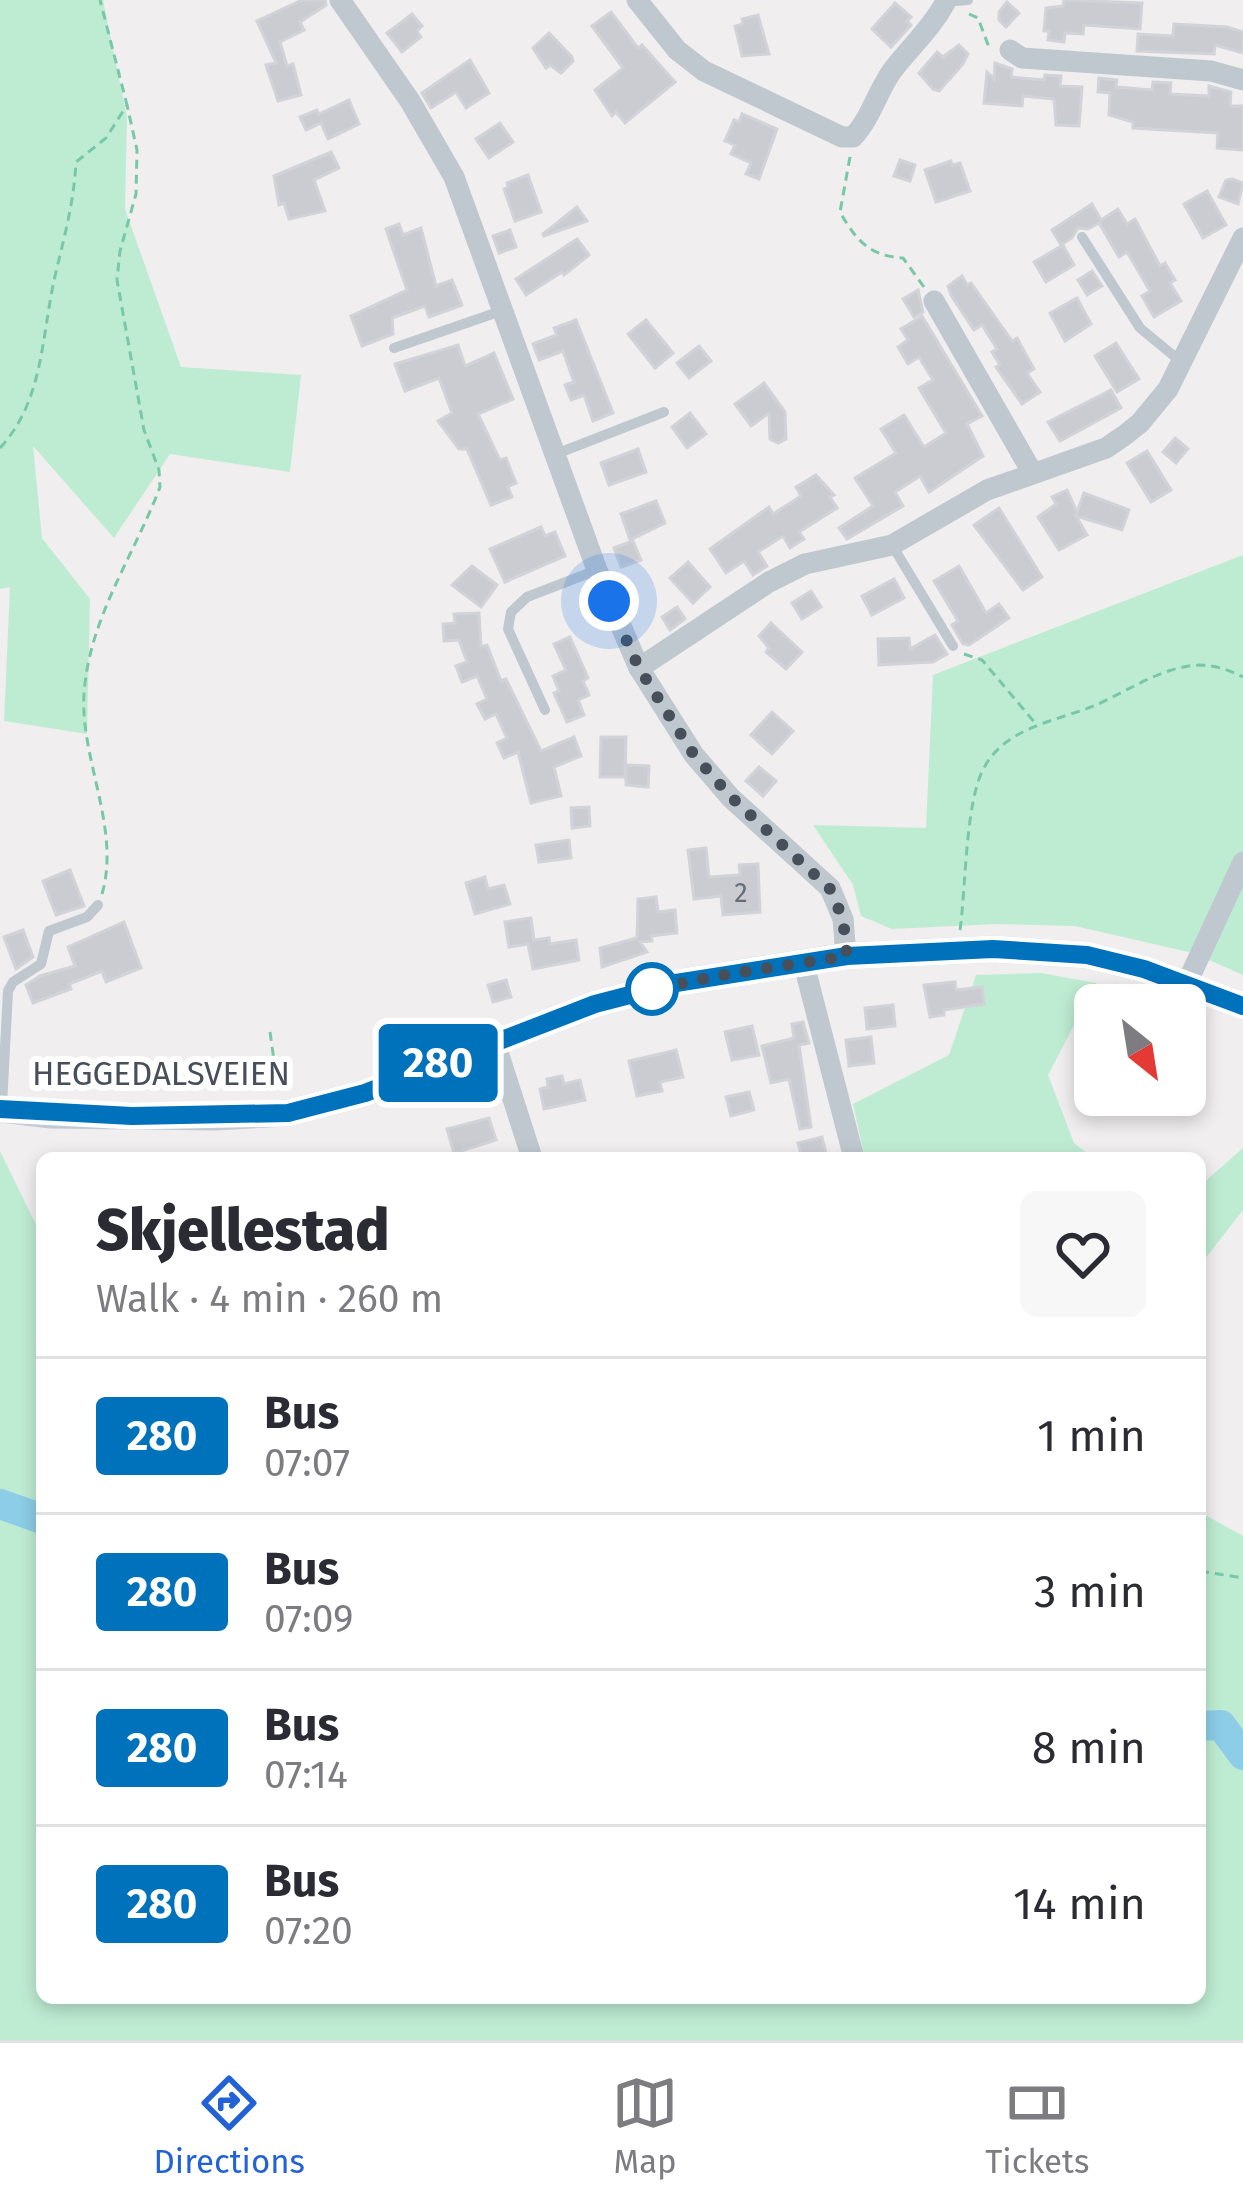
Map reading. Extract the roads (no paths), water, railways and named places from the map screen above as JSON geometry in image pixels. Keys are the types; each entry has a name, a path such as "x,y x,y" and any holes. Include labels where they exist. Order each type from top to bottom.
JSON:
{"main road":[{"name":"HEGGEDALSVEIEN","path":"1,1109 51,1115 365,1093 494,1040 615,998 676,983 847,956 1042,950 1087,955 1183,984"},
{"name":"HEGGEDALSVEIEN","path":"1206,992 1243,1006"}],"street":[{"path":"340,0 438,145 462,196 597,570 639,668 694,755 731,797 830,889 843,919 847,956"},
{"path":"637,0 677,50 704,71 842,137 854,137 890,73 952,1"},
{"path":"1016,54 1102,50 1243,80"},
{"path":"639,668 805,564 892,544 987,490 1106,448 1125,435 1155,406 1183,363 1243,238"},
{"path":"934,301 1032,472"},
{"path":"1186,984 1243,862"},
{"path":"803,961 852,1152"},
{"path":"494,1040 530,1152"}],"lane":[{"path":"1082,236 1140,328 1183,363"},
{"path":"394,348 504,310"},
{"path":"556,454 664,412"},
{"path":"892,544 953,646"},
{"path":"545,710 508,629 511,612 526,597 597,570"},
{"path":"1,1109 8,991 40,964 50,931 86,917 98,905"}],"waterway":[{"path":"0,1504 36,1517"},
{"path":"1206,1726 1221,1725 1243,1755"}]}
